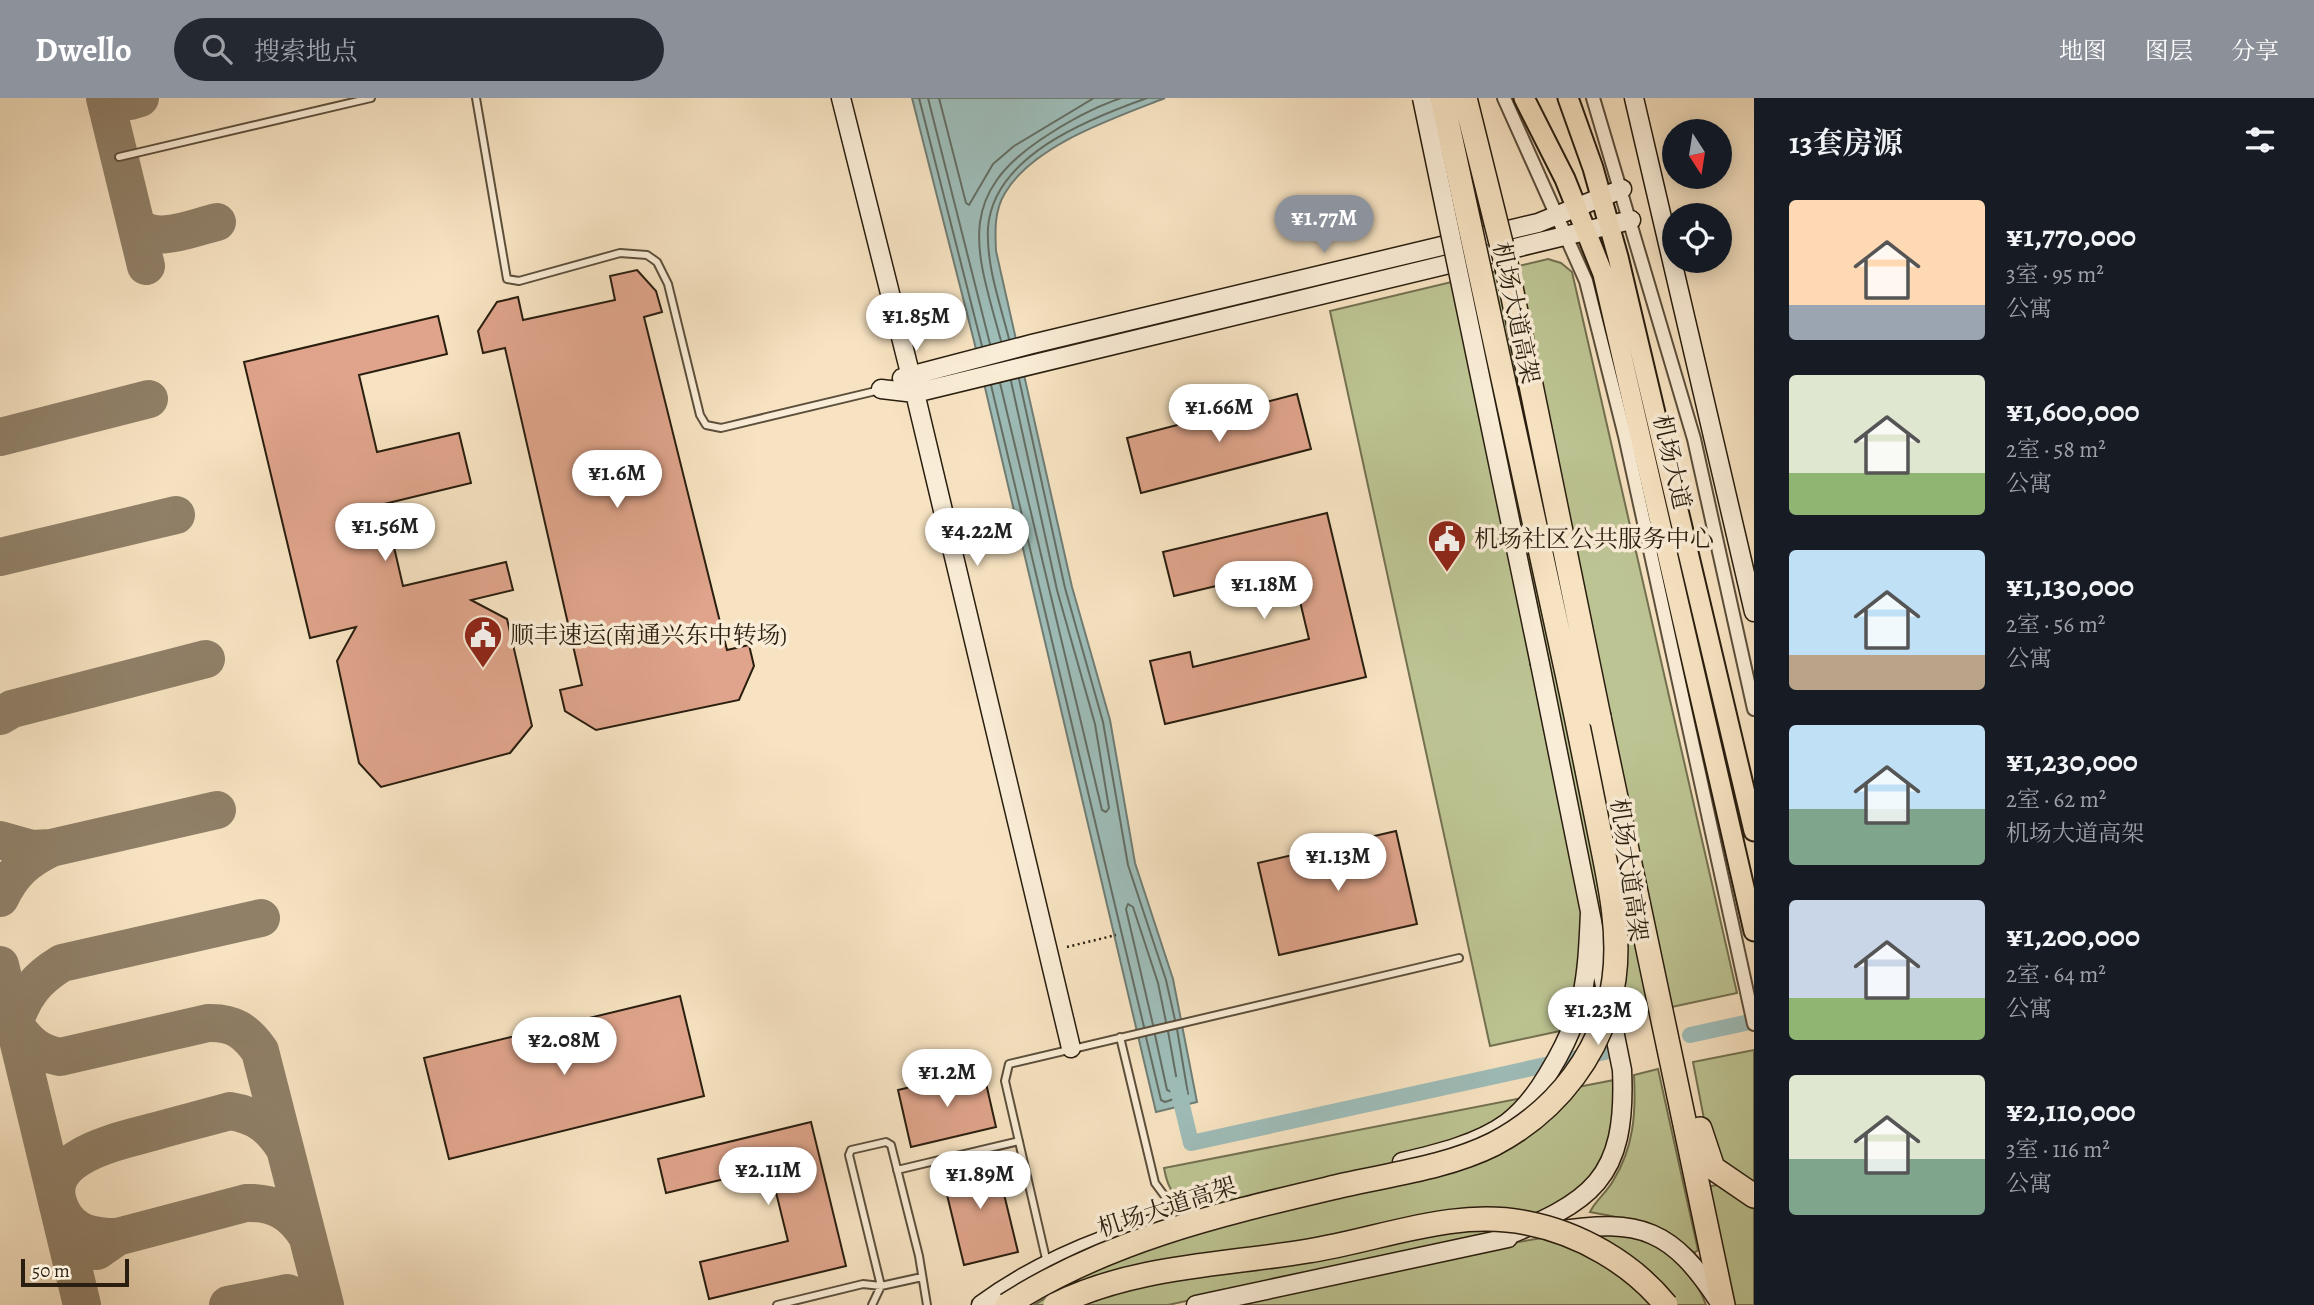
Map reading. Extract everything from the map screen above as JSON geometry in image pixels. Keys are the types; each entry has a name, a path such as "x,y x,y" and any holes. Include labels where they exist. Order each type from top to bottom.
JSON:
{"highway":[{"name":"机场大道高架","path":"1007,1305 1072,1268 1150,1235 1242,1209 1448,1161 1489,1146 1521,1129 1549,1106 1579,1072 1607,1012 1614,981 1616,947 1609,883 1580,731 1441,98"},
{"name":"机场大道高架","path":"1465,98 1506,263 1722,1305"},
{"path":"1643,933 1676,1013 1707,1156 1713,1168 1754,1196"},
{"path":"1729,1180 1754,1189"},
{"path":"1055,1305 1090,1290 1149,1274 1311,1251 1432,1224 1501,1219 1527,1223 1580,1239 1642,1280 1666,1305"}],"main road":[{"name":"机场大道","path":"1524,98 1576,205 1604,274 1754,931"},
{"name":"机场大道","path":"1568,98 1609,225 1754,831"}],"street":[{"path":"841,98 911,374 1071,1048"},
{"path":"1422,98 1622,1070 1624,1113 1616,1152 1594,1185 1555,1217 1496,1240"},
{"path":"1504,98 1558,213 1586,281 1625,436 1754,1024"},
{"path":"1593,98 1694,439 1754,709"},
{"path":"1634,98 1754,612"},
{"path":"881,389 911,374 1538,223 1576,205 1622,189"},
{"path":"881,389 915,393 971,381 1631,220"},
{"path":"981,1305 1003,1289 1048,1265 1179,1216 1459,1146 1507,1123 1538,1090 1571,1036 1584,995 1590,912"},
{"path":"1196,1305 1496,1240 1613,1224 1634,1227 1657,1235 1684,1255 1722,1305"}],"lane":[{"path":"119,157 371,98"},
{"path":"476,98 507,279 519,281 620,253 647,255 657,262 668,284 700,415 706,425 721,428 881,389"},
{"path":"1048,1265 1005,1081 1006,1069 1016,1061 1459,958"},
{"path":"1120,1037 1155,1183 1179,1216"},
{"path":"897,1170 1019,1141"},
{"path":"872,1305 881,1286 849,1155 851,1150 886,1142 891,1145 927,1305"},
{"path":"777,1305 863,1284 881,1286 922,1277"}],"path":[{"path":"1067,947 1116,935"}],"green space":[{"path":"1548,259 1561,263 1572,272 1737,993 1490,1046 1330,311"},
{"path":"1754,1050 1754,1184 1723,1168 1709,1145 1693,1062"},
{"path":"1658,1069 1698,1250 1694,1253 1658,1230 1590,1212 1620,1168 1629,1143 1635,1103 1634,1075"},
{"path":"1614,1080 1617,1100 1606,1153 1591,1179 1564,1205 1486,1235 1168,1305 1034,1305 1199,1207 1174,1195 1164,1168"},
{"path":"1718,1185 1754,1209 1754,1305 1735,1305 1709,1193 1711,1186"},
{"path":"1590,1230 1633,1235 1661,1246 1688,1272 1706,1305 1233,1305 1483,1248"}],"water":[{"path":"912,98 1165,98 1100,124 1035,160 1018,176 1001,200 996,222 996,251 1072,587 1110,720 1135,863 1173,979 1197,1102 1156,1112 974,341"}],"building":[{"path":"637,270 656,291 662,312 644,317 727,650 749,645 754,666 739,700 596,730 565,711 560,690 582,685 505,348 483,353 478,331 497,302 518,297 523,320 615,300 610,276"},
{"path":"438,316 447,354 359,375 377,452 459,433 471,483 384,504 403,586 506,562 513,590 471,600 507,619 532,726 510,753 381,787 359,763 337,661 356,627 310,638 244,362"},
{"path":"1297,394 1311,449 1141,493 1127,438"},
{"path":"1327,513 1366,677 1165,724 1150,661 1190,652 1193,667 1309,639 1292,568 1174,596 1163,552"},
{"path":"1396,831 1417,924 1279,955 1258,863"},
{"path":"680,996 704,1096 449,1159 424,1058"},
{"path":"983,1070 996,1127 911,1147 898,1090"},
{"path":"811,1122 846,1266 709,1299 700,1262 788,1241 770,1168 666,1193 658,1159"},
{"path":"995,1157 1018,1252 964,1265 941,1170"}],"waterway":[{"path":"1690,1035 1754,1021"},
{"path":"1177,1085 1191,1143 1605,1052"}],"taxiway":[{"path":"105,98 146,266"},
{"path":"116,98 130,101 140,98"},
{"path":"136,225 153,234 164,234 217,222"},
{"path":"0,437 149,399"},
{"path":"0,557 176,515"},
{"path":"0,716 12,709 206,659"},
{"path":"0,898 21,868 51,848 217,810"},
{"path":"0,840 32,849 51,848"},
{"path":"261,918 62,963 32,988 14,1024 33,1046 60,1057 208,1023 232,1026 249,1038 260,1051 325,1305"},
{"path":"0,965 82,1305"},
{"path":"117,1237 78,1230 62,1212 56,1193 60,1177 70,1164 85,1154 122,1140 230,1111 262,1123 275,1134 285,1149"},
{"path":"97,1251 117,1237 246,1203 265,1204 281,1210 295,1221 307,1236"},
{"path":"228,1305 288,1293 309,1305"}],"place":[{"name":"机场社区公共服务中心","path":"1447,573"},
{"name":"顺丰速运(南通兴东中转场)","path":"483,669"}]}
